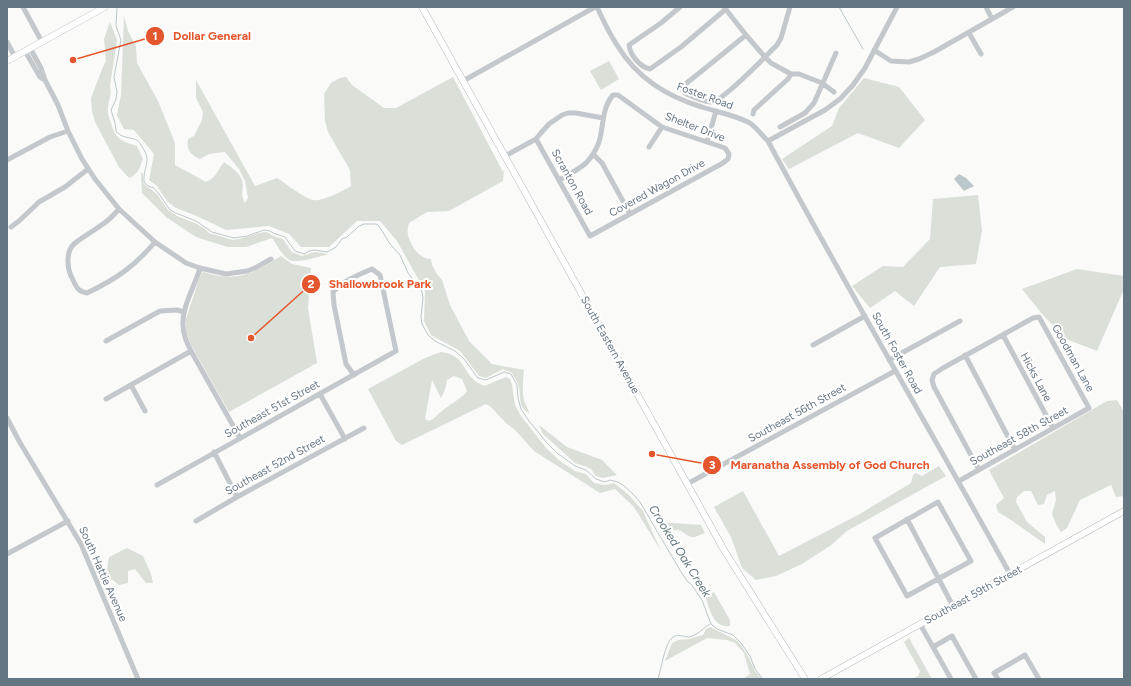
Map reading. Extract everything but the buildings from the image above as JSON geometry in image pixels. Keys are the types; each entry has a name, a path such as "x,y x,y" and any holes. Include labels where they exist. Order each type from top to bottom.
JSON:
{"main road":[{"path":"7,61 104,7"},
{"name":"South Eastern Avenue","path":"422,7 724,550 805,679"},
{"name":"Southeast 59th Street","path":"821,679 1124,511"}],"street":[{"path":"23,7 42,42"},
{"path":"680,7 662,23 629,45 629,49 641,65 650,69 681,47 725,8 771,63 790,74 799,74 822,83 834,92"},
{"path":"746,34 683,86 682,90 686,94 708,102 714,101 729,90 779,42 790,7"},
{"path":"768,141 826,110 840,99 857,80 865,68 896,7"},
{"path":"986,7 992,19"},
{"path":"874,50 891,61 909,62 919,59 969,33 1013,7"},
{"path":"463,80 598,8"},
{"name":"Foster Road","path":"598,8 617,46 644,78 672,96 750,123 768,141"},
{"path":"969,33 981,54"},
{"path":"7,42 15,57"},
{"path":"27,50 40,77 45,80 58,105 82,160 119,209 155,242 186,263 226,274 238,273 255,268 271,259"},
{"path":"780,127 805,113 814,103 836,53"},
{"path":"753,114 754,110 788,79 790,74"},
{"name":"Shelter Drive","path":"603,118 610,98 613,95 618,95 662,127 725,148 729,154"},
{"path":"707,142 716,111"},
{"path":"505,156 536,139 549,124 568,113 603,118 599,143 593,154 585,164 559,180"},
{"path":"649,147 662,127"},
{"path":"7,160 50,137 68,130"},
{"name":"Scranton Road","path":"536,139 590,236"},
{"name":"South Foster Road","path":"768,141 895,371 959,481 1010,574"},
{"path":"593,154 602,163 630,214"},
{"name":"Covered Wagon Drive","path":"590,236 723,163 728,159 729,154"},
{"path":"11,227 39,202 65,186 88,169"},
{"path":"119,209 102,225 73,244 69,252 69,271 76,286 81,292 87,293 127,270 136,263 155,242"},
{"path":"200,268 184,312 184,331 191,352 240,438"},
{"name":"Southeast 51st Street","path":"157,485 214,452 320,394 354,375 396,351 380,275 372,269 346,282 333,292 346,364 354,375"},
{"path":"106,341 160,311 177,310 184,312"},
{"path":"813,345 865,316"},
{"name":"Goodman Lane","path":"1003,336 1033,318 1039,317 1089,408"},
{"path":"889,360 960,321"},
{"path":"979,470 934,387 932,380 934,374 965,355 1003,336"},
{"name":"Hicks Lane","path":"1003,336 1053,428"},
{"path":"106,399 191,352"},
{"path":"965,355 1015,450"},
{"name":"Southeast 56th Street","path":"687,484 895,371"},
{"path":"131,386 145,411"},
{"path":"320,394 344,439"},
{"name":"Southeast 58th Street","path":"959,481 1089,408"},
{"name":"South Hattie Avenue","path":"7,418 19,441 81,544 138,679"},
{"name":"Southeast 52nd Street","path":"196,521 364,428"},
{"path":"214,452 237,497"},
{"path":"938,502 971,561 907,596 875,538 907,519 938,502"},
{"path":"907,519 953,606"},
{"path":"7,554 68,521"},
{"path":"920,624 951,679"},
{"path":"933,646 952,636 976,679"},
{"path":"998,679 994,673 1025,654 1039,679"}],"shaded area":[{"path":"124,16 128,31 136,47 137,63 158,101 175,143 175,165 206,182 215,176 224,162 241,177 243,183 242,197 245,203 248,198 245,181 239,169 225,152 209,154 200,159 190,152 188,139 194,136 202,120 203,112 196,98 196,80 255,186 277,178 305,196 313,200 317,200 332,196 351,186 350,170 328,132 325,121 324,94 331,83 340,78 346,77 352,85 384,108 396,108 453,77 503,172 504,170 503,181 449,211 427,212 409,223 408,234 416,251 423,257 431,259 432,265 442,280 450,305 469,341 492,364 524,370 523,397 529,413 523,408 517,381 512,373 503,369 486,378 479,376 460,351 431,335 424,321 425,291 397,241 380,221 357,221 329,247 301,247 289,234 269,226 226,230 176,208 167,201 157,186 149,180 154,154 134,130 124,129 117,115 121,95"},
{"path":"110,22 117,40 110,86 111,92 108,115 117,136 123,141 137,146 143,159 137,173 129,178 119,167 95,122 92,111 91,98 106,61 104,39"},
{"path":"609,61 619,79 601,90 590,71"},
{"path":"864,78 899,87 925,120 899,148 858,133 789,169 782,159 832,126 839,108"},
{"path":"142,173 143,182 157,194 168,210 177,216 197,224 209,233 233,240 265,232 283,239 292,252 302,256 315,252 329,254 302,261 291,261 283,255 272,238 246,247 227,247 196,237 166,217 142,193"},
{"path":"959,174 966,178 974,186 964,191 954,179"},
{"path":"978,195 982,231 976,264 940,267 914,306 895,291 870,308 852,286 883,266 903,267 930,239 933,199"},
{"path":"281,256 292,264 311,268 308,308 317,363 229,412 190,343 186,332 186,319 201,273 204,272 226,277 235,277 253,272"},
{"path":"1077,269 1124,276 1124,289 1097,351 1066,339 1042,314 1022,289"},
{"path":"441,352 454,356 475,381 484,386 506,377 510,379 515,405 521,416 546,448 560,461 575,471 586,474 594,483 604,485 614,483 629,495 643,511 661,551 634,507 615,489 600,493 534,451 516,431 486,404 402,445 396,441 368,389 425,358","holes":["454,376 462,379 467,391 433,419 429,421 425,419 432,380 441,398 445,390 447,380"]},
{"path":"1117,400 1124,412 1124,496 1116,497 1111,485 1080,500 1067,528 1061,532 1052,514 1056,500 1055,491 1047,495 1044,504 1038,505 1031,491 1024,491 1017,497 1016,502 1027,522 1045,537 1045,544 998,512 996,505 1004,498 989,470 1107,401"},
{"path":"539,425 567,447 602,460 617,475 603,478 596,476 591,469 575,463 543,434"},
{"path":"939,466 946,476 847,531 830,546 802,564 776,576 756,580 742,568 731,537 714,507 743,491 779,556 858,515 911,483 913,475 916,473 922,476"},
{"path":"659,522 701,525 705,533 695,537 688,536 676,530 664,534 660,531"},
{"path":"127,548 143,556 151,574 153,583 146,583 135,569 128,571 128,583 119,585 106,575 109,557"},
{"path":"714,592 730,620 730,626 720,624 713,617 705,596"},
{"path":"710,627 736,640 741,645 755,671 762,679 743,679 750,674 744,653 735,643 727,640 707,638 665,661 672,643 678,640 703,635 706,629"},
{"path":"909,638 932,679 912,679 918,676 920,671 904,642"}],"waterway":[{"name":"Crooked Oak Creek","path":"117,7 116,26 121,40 114,77 117,92 116,99 111,110 116,131 122,136 138,141 145,151 147,164 144,182 148,186 154,188 170,210 196,221 212,232 234,238 247,236 264,230 270,231 285,237 295,251 304,254 315,250 327,252 336,247 342,239 364,224 376,224 379,226 390,244 400,255 408,273 422,292 423,298 421,317 422,324 428,335 435,341 455,351 464,359 478,378 486,380 504,372 511,374 517,385 521,409 529,421 557,453 575,466 586,470 596,479 605,482 610,480 618,482 632,493 640,502 681,572 702,600 711,624 717,629 733,635 741,643 750,656 755,669 763,679"},
{"path":"839,7 863,49"},
{"path":"658,679 667,645 672,638 678,635 689,637 692,636 710,624"}],"place":[{"name":"Dollar General","path":"73,60"},
{"name":"Shallowbrook Park","path":"251,338"},
{"name":"Maranatha Assembly of God Church","path":"652,454"}]}
